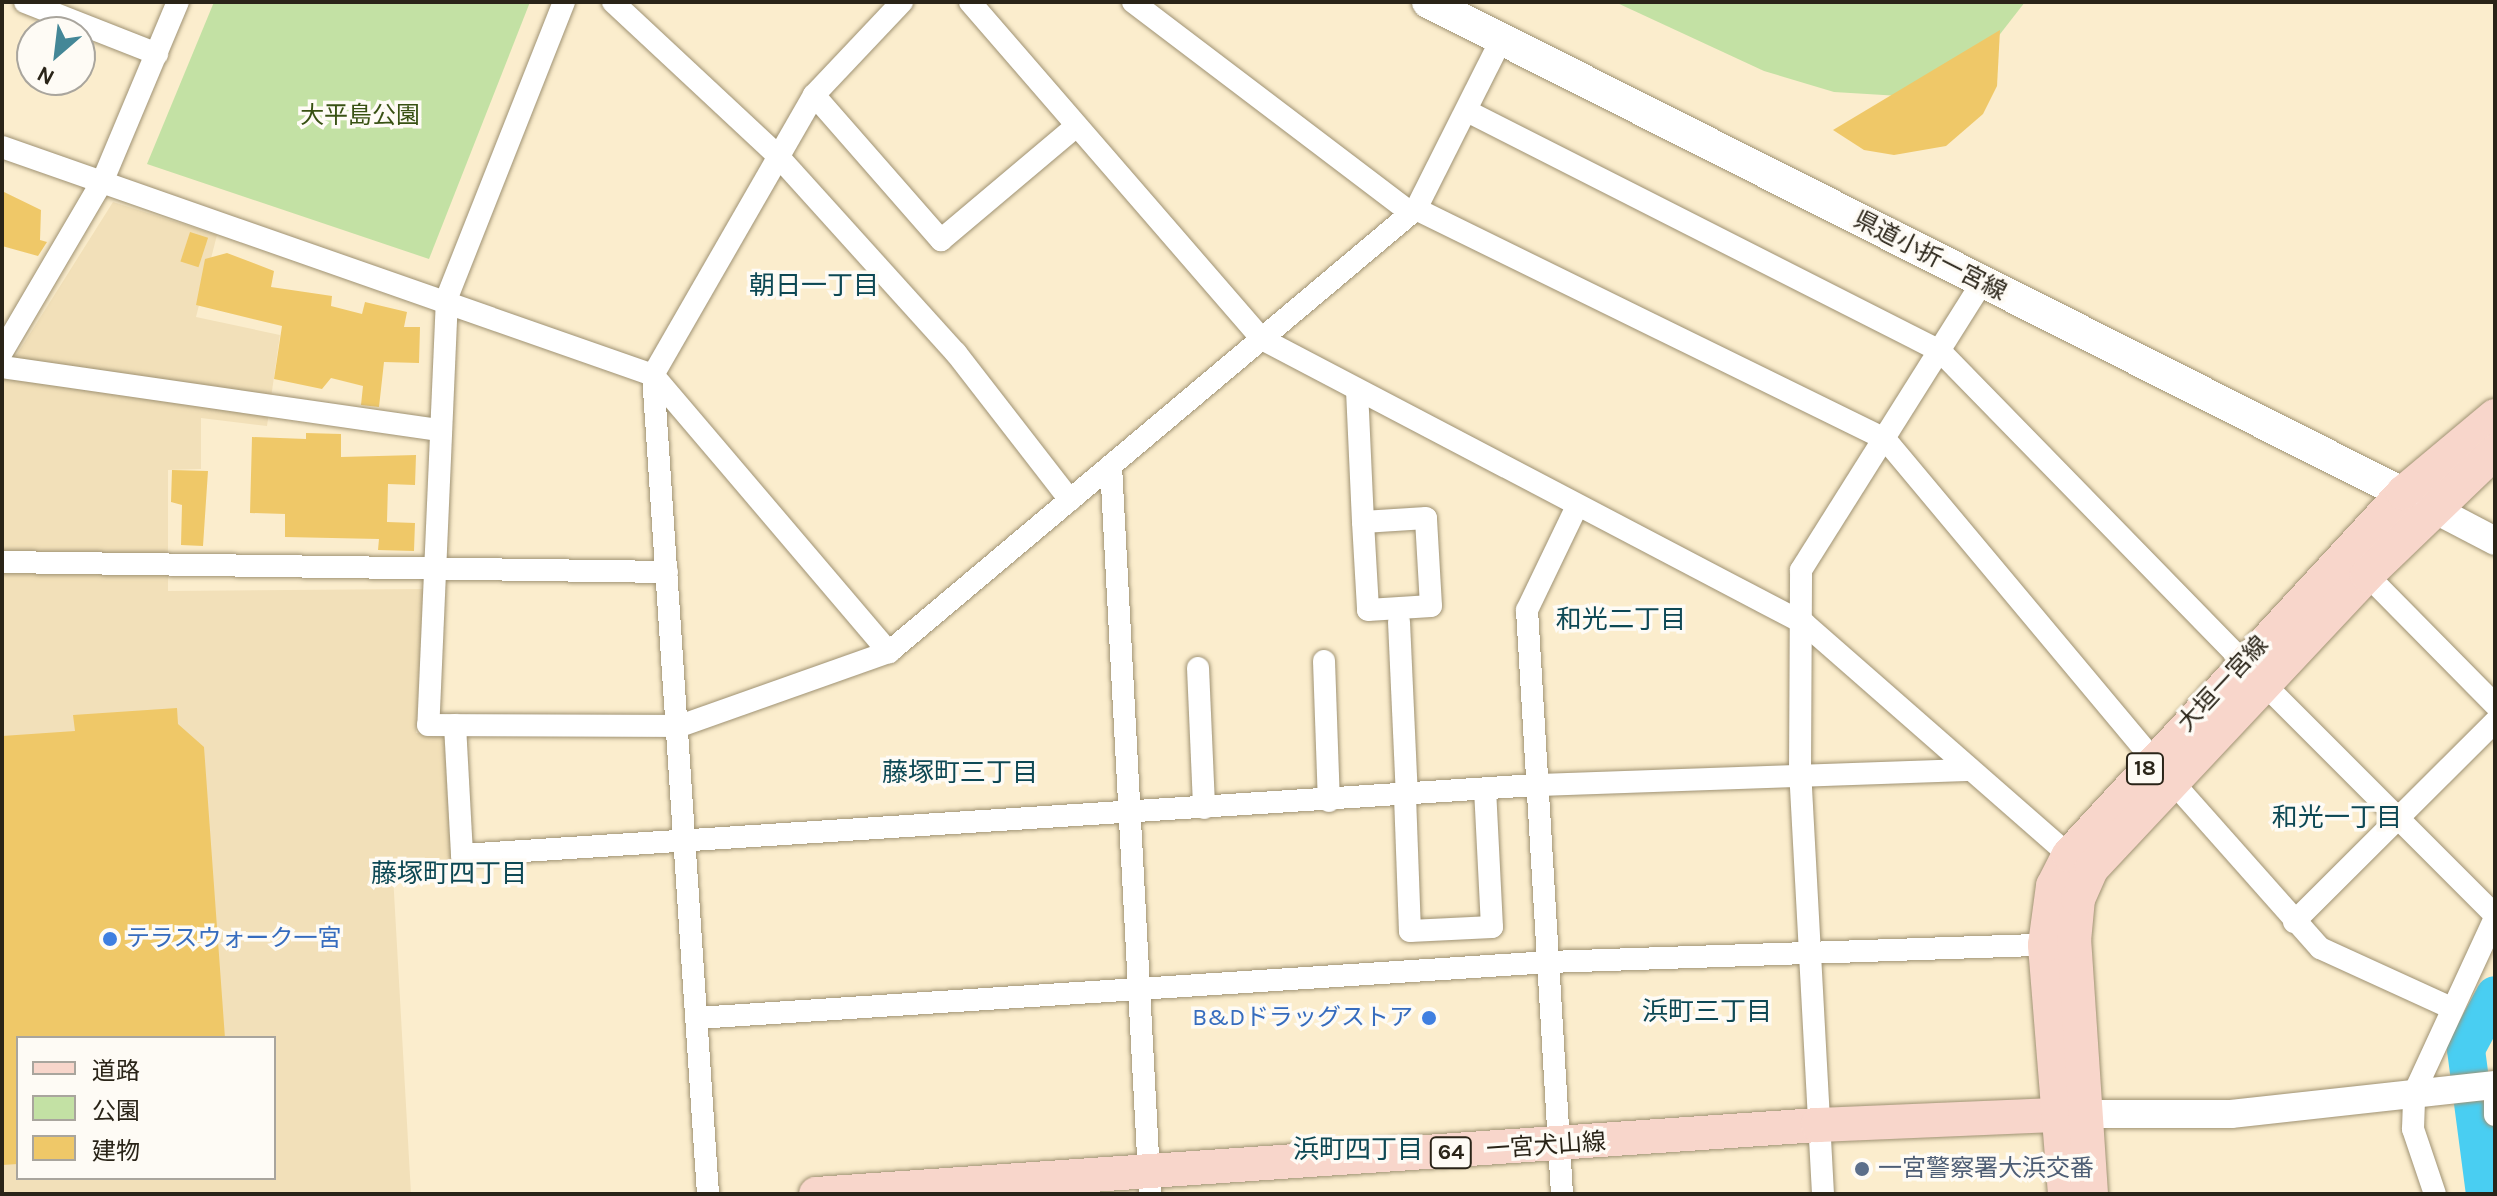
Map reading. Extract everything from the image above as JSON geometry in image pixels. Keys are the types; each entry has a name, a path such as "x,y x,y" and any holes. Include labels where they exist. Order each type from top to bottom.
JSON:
{"main road":[{"name":"県道小折一宮線","path":"1428,2 2417,500"},
{"name":"大垣一宮線","path":"2091,1194 2072,1114 2045,945 2053,886 2069,855 2162,769 2495,416"},
{"name":"大垣一宮線","path":"2253,673 2367,575 2417,500 2495,452"},
{"name":"大垣一宮線","path":"2065,1194 2072,1114 2078,899 2092,868 2162,769"},
{"name":"一宮犬山線","path":"816,1194 1150,1184 1818,1125 2072,1114"}],"street":[{"path":"25,2 157,54"},
{"path":"2,352 103,180 178,2"},
{"path":"564,2 447,298 432,568 428,725 680,726 889,652 1413,211 1502,38"},
{"path":"613,2 777,155 956,353 1070,500"},
{"path":"708,1194 680,726 653,375 814,95 902,2"},
{"path":"970,2 1075,127 1262,339 1576,508 1805,624 2069,855"},
{"path":"1133,2 1413,211 1885,439 2294,922 2320,948 2449,1007"},
{"path":"814,95 941,240 1075,127"},
{"path":"1467,111 1940,351 2395,820 2495,917 2449,1007 2413,1129 2435,1194"},
{"path":"2,147 447,298 653,375 889,652"},
{"path":"1823,1194 1800,772 1805,624 1801,570 1982,283"},
{"path":"2,367 439,430"},
{"path":"1357,390 1363,522 1368,610 1431,606 1426,518 1363,522"},
{"path":"1111,466 1150,1184"},
{"path":"2417,500 2495,541"},
{"path":"1562,1194 1527,610 1576,508"},
{"path":"2,562 667,572"},
{"path":"2367,575 2495,705"},
{"path":"1399,622 1410,931 1492,927 1485,789"},
{"path":"1324,661 1329,801"},
{"path":"1198,668 1204,808"},
{"path":"2294,922 2495,722"},
{"path":"455,725 462,855 1406,796 1536,785 1800,772 1970,770"},
{"path":"697,1018 1549,962 1810,956 2045,945"},
{"path":"2072,1114 2231,1114 2422,1092 2489,1091 2495,1115"}],"shaded area":[{"name":"テラスウォーク一宮","path":"113,202 217,235 196,317 280,335 267,426 201,418 201,469 168,470 168,591 423,589 416,733 447,733 455,869 393,875 411,1194 2,1194 2,378"}],"green space":[{"name":"大平島公園","path":"214,2 530,2 429,259 147,164"},
{"path":"1615,2 2025,2 1990,47 1900,96 1834,92 1764,71"}],"building":[{"path":"2000,30 1997,86 1983,114 1946,146 1894,155 1864,150 1833,130"},
{"path":"2,191 41,210 40,240 47,242 38,256 2,246"},
{"path":"190,232 208,238 198,267 180,261"},
{"path":"227,253 274,271 271,287 332,296 331,306 362,314 365,302 407,312 404,327 420,327 419,363 384,362 379,407 361,405 363,386 331,378 322,389 274,379 282,326 196,305 205,259"},
{"path":"306,433 341,434 341,457 416,455 415,485 388,484 387,522 415,523 414,551 378,550 379,539 285,537 285,514 250,513 252,437 306,439"},
{"path":"172,470 208,471 203,546 181,545 182,505 171,502"},
{"name":"テラスウォーク一宮","path":"177,708 178,724 204,747 225,1036 16,1036 16,1164 2,1165 2,736 75,731 73,715"}],"waterway":[{"path":"2485,1194 2466,1049 2495,995"}],"place":[{"name":"テラスウォーク一宮","path":"110,939"},
{"name":"B&Dドラッグストア","path":"1429,1018"},
{"name":"一宮警察署大浜交番","path":"1862,1169"}],"district":[{"name":"朝日一丁目","path":"814,286"},
{"name":"和光二丁目","path":"1621,620"},
{"name":"藤塚町三丁目","path":"960,773"},
{"name":"和光一丁目","path":"2337,818"},
{"name":"藤塚町四丁目","path":"449,874"},
{"name":"浜町三丁目","path":"1707,1012"},
{"name":"浜町四丁目","path":"1358,1150"}]}
